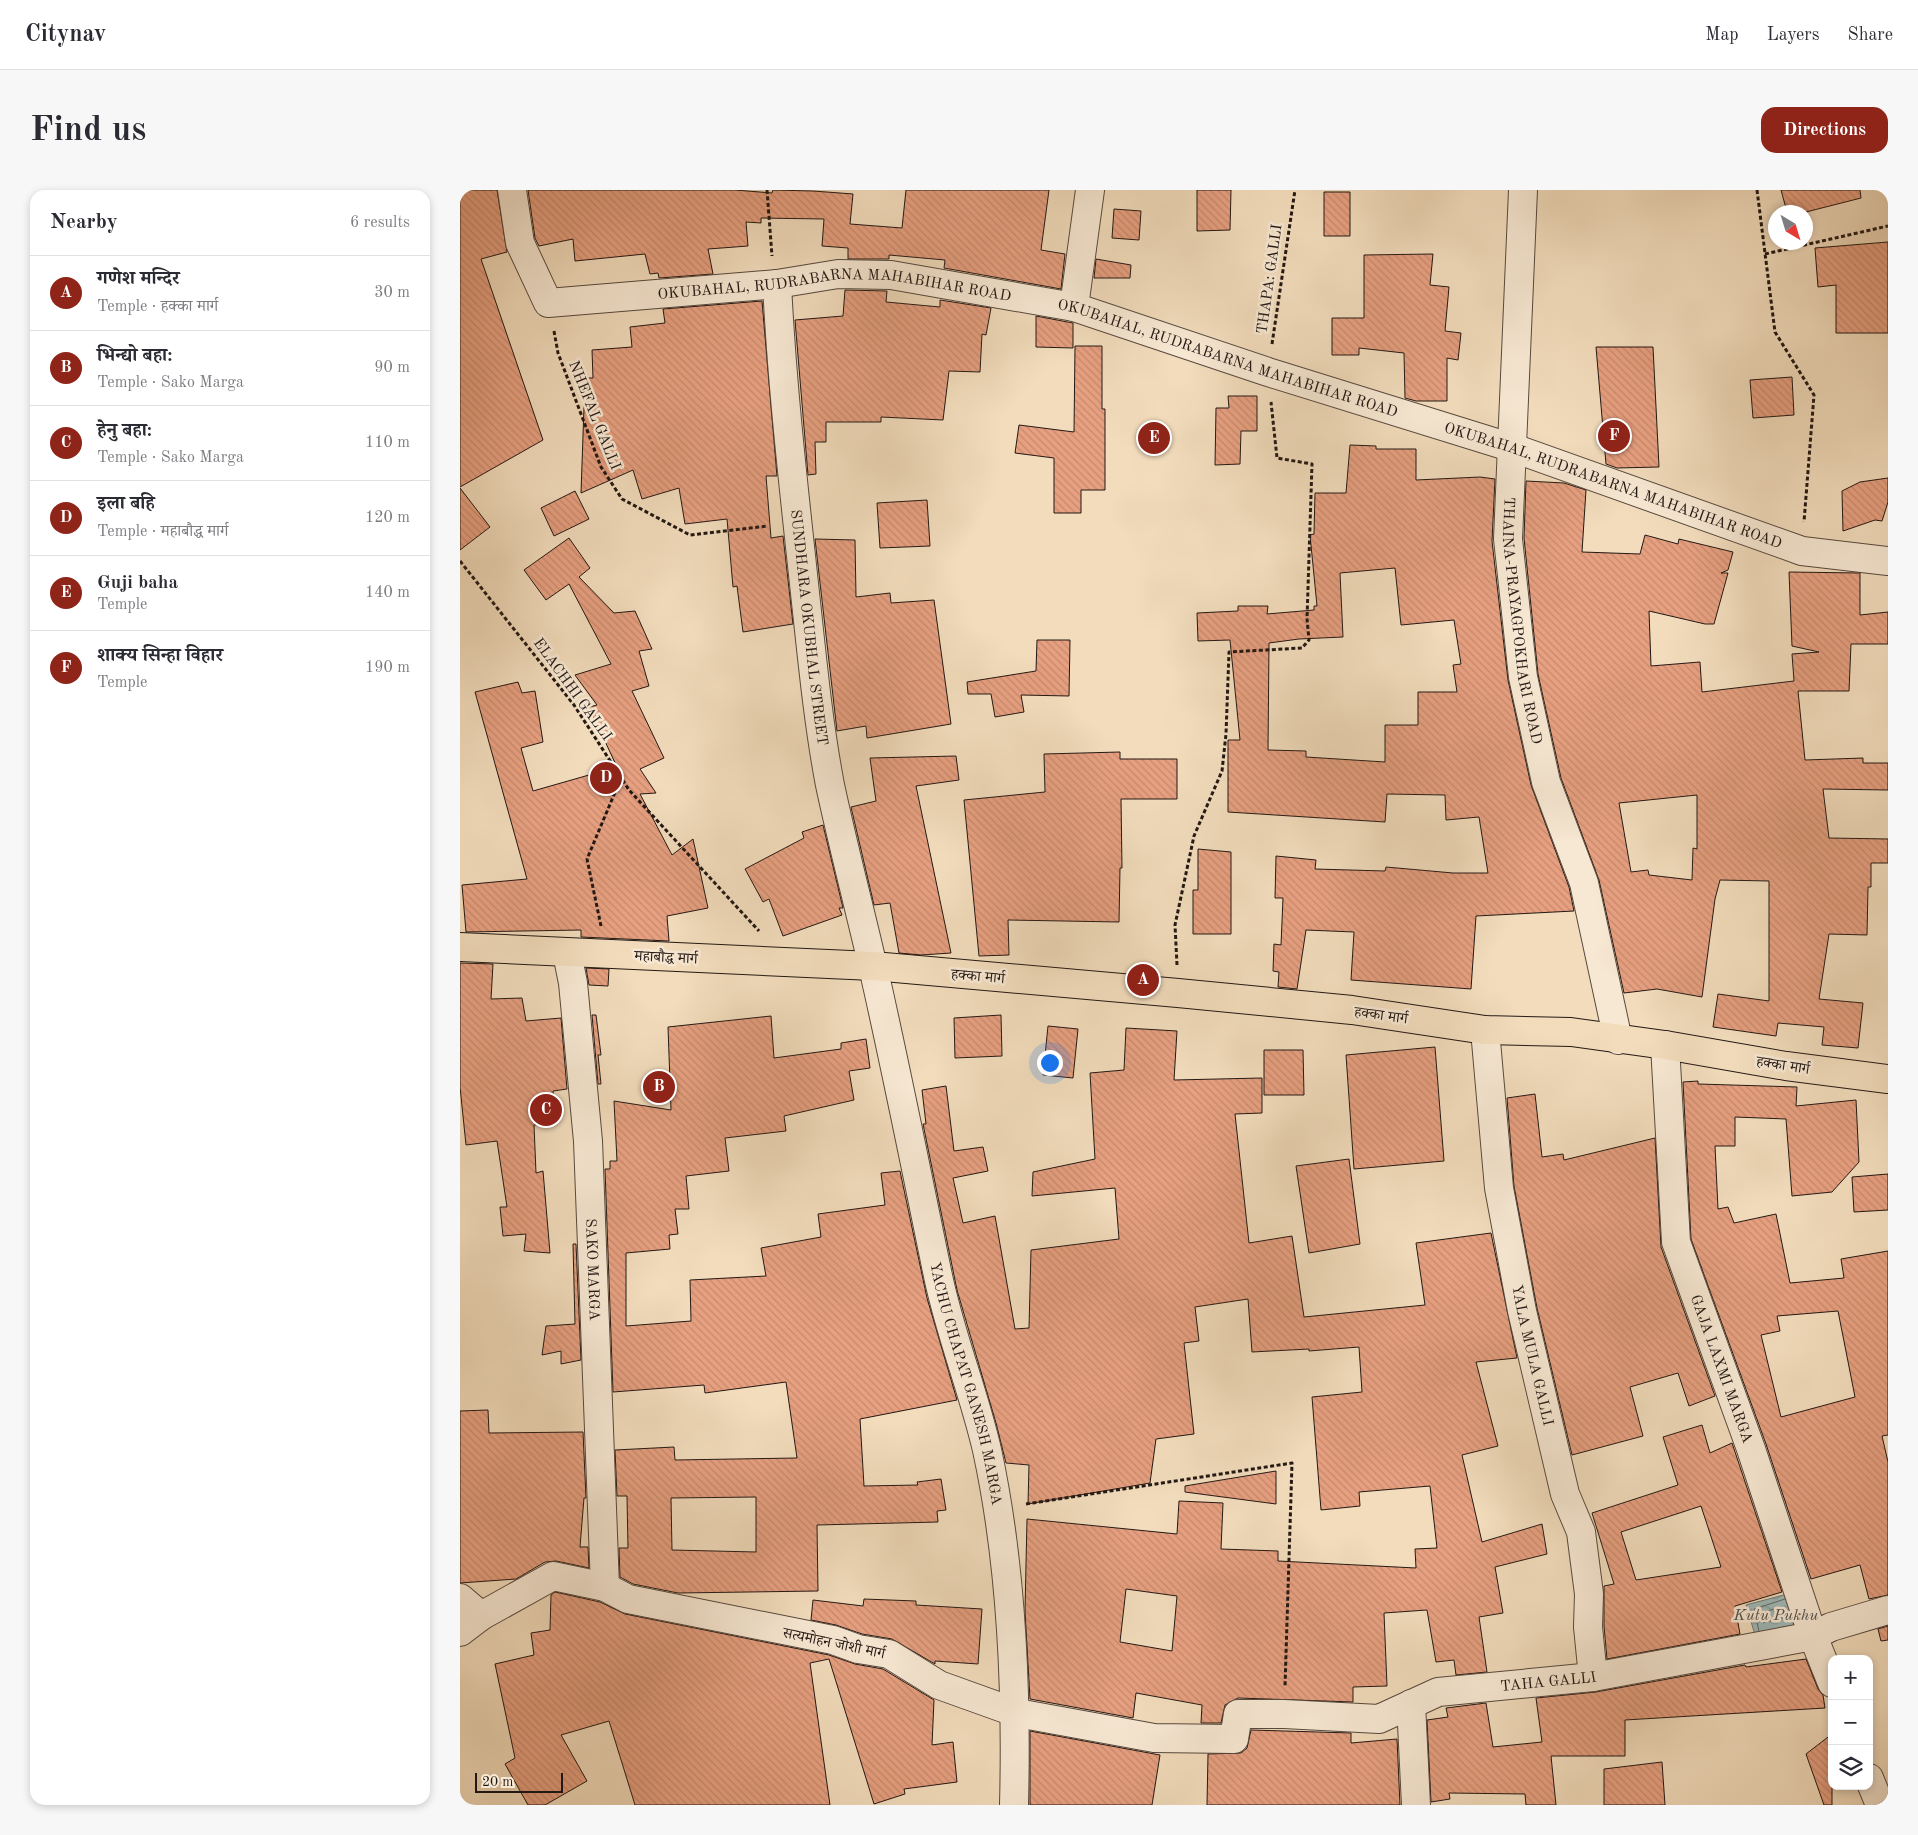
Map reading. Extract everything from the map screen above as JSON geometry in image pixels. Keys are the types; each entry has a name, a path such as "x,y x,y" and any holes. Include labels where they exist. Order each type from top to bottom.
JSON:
{"main road":[{"name":"महाबौद्ध मार्ग","path":"460,948 873,966"},
{"name":"हक्का मार्ग","path":"873,966 1352,1010 1485,1030 1571,1032 1618,1040 1666,1045 1786,1066 1888,1079"}],"street":[{"path":"512,190 520,243 548,303"},
{"path":"1074,307 1090,190"},
{"name":"THAINA-PRAYAGPOKHARI ROAD","path":"1524,190 1508,539 1523,677 1546,782 1584,883 1618,1040"},
{"name":"OKUBAHAL, RUDRABARNA MAHABIHAR ROAD","path":"548,303 777,284 838,274 891,275 1074,307 1268,372 1512,448 1802,551 1888,561"},
{"name":"SUNDHARA OKUBHAL STREET","path":"777,284 781,360 815,679 830,783 873,966"},
{"name":"SAKO MARGA","path":"567,953 573,984 588,1141 605,1587"},
{"name":"YACHU CHAPAT GANESH MARGA","path":"873,966 924,1200 943,1303 974,1398 999,1508 1006,1570 1017,1713 1014,1805"},
{"name":"YALA MULA GALLI","path":"1485,1030 1499,1188 1520,1302 1564,1494 1581,1532 1589,1594 1588,1627 1593,1677"},
{"name":"GAJA LAXMI MARGA","path":"1666,1045 1676,1242 1751,1449 1813,1636 1828,1673"},
{"name":"सत्यमोहन जोशी मार्ग","path":"471,1624 554,1576 605,1587 628,1600 833,1640 858,1649 889,1654 939,1684 1017,1713 1154,1738 1234,1739 1238,1714 1284,1714"},
{"path":"460,1598 471,1624"},
{"name":"TAHA GALLI","path":"1284,1714 1378,1719 1438,1692 1593,1677 1813,1636 1831,1627 1888,1610"},
{"path":"1411,1704 1416,1805"},
{"path":"1873,1788 1880,1805"}],"path":[{"path":"767,190 770,243 777,284"},
{"name":"THAPA: GALLI","path":"1178,993 1175,925 1194,836 1222,770 1226,734 1228,652 1302,648 1309,640 1307,619 1312,464 1277,458 1268,372 1295,190"},
{"path":"1756,190 1775,332 1814,394 1802,551"},
{"path":"1765,254 1888,226"},
{"name":"NHEFAL GALLI","path":"548,303 558,353 601,467 622,499 690,535 797,523"},
{"name":"ELACHHI GALLI","path":"460,561 574,705 629,790 788,963"},
{"path":"596,954 601,927 587,859 621,778"},
{"path":"999,1508 1292,1463 1284,1714"}],"water":[{"name":"Kutu Pukhu","path":"1791,1593 1800,1625 1756,1638 1746,1605"}],"building":[{"path":"460,190 497,190 507,252 481,259 543,440 460,487"},
{"path":"528,190 735,190 772,193 773,190 853,194 850,224 902,228 906,190 1049,190 1041,250 1065,254 1061,289 944,268 945,260 889,255 889,259 848,259 848,248 822,246 824,219 761,218 761,223 746,222 748,246 708,249 713,274 659,278 658,273 650,274 645,254 575,261 573,239 539,246 535,238"},
{"path":"1197,190 1231,190 1230,230 1197,231"},
{"path":"1781,190 1860,190 1861,198 1813,210 1813,205 1785,205"},
{"path":"1324,192 1350,192 1350,236 1324,236"},
{"path":"1114,209 1141,211 1139,240 1112,238"},
{"path":"1888,242 1888,333 1836,333 1836,285 1818,287 1815,248"},
{"path":"1433,254 1430,285 1449,287 1445,331 1461,333 1458,360 1447,358 1447,401 1416,401 1405,398 1404,353 1359,348 1359,355 1332,355 1332,318 1364,318 1364,255"},
{"path":"1096,259 1131,265 1130,278 1094,278"},
{"path":"845,290 887,291 886,302 940,307 940,300 991,308 986,335 982,334 980,372 949,371 943,420 881,417 881,422 826,422 826,442 815,442 816,474 808,475 795,320 843,316"},
{"path":"762,301 777,476 766,476 771,538 783,536 793,624 743,632 737,586 733,587 727,519 685,524 679,488 642,499 633,470 581,493 585,378 593,378 592,350 632,347 630,327 665,323 663,309"},
{"path":"1036,316 1073,323 1073,348 1036,347"},
{"path":"1075,346 1102,346 1102,409 1105,409 1105,490 1081,490 1081,513 1054,513 1054,458 1015,453 1019,425 1074,432"},
{"path":"1596,347 1653,347 1659,467 1617,468 1606,464"},
{"path":"1792,377 1794,415 1753,418 1750,380"},
{"path":"1228,396 1257,396 1257,431 1241,431 1240,464 1215,465 1216,408 1229,408"},
{"path":"1350,445 1376,446 1376,449 1416,449 1416,480 1480,477 1495,479 1492,541 1508,680 1531,785 1569,887 1574,911 1476,916 1471,989 1351,980 1354,932 1306,930 1297,989 1278,987 1279,972 1273,971 1274,944 1281,945 1283,898 1275,898 1276,856 1316,860 1315,869 1385,871 1386,867 1453,873 1488,873 1479,817 1446,820 1445,795 1387,794 1385,822 1228,812 1228,740 1240,740 1230,640 1198,641 1197,613 1238,611 1238,606 1268,606 1267,614 1314,610 1314,606 1317,606 1310,535 1314,534 1315,493 1346,493","holes":["1395,568 1401,625 1454,620 1461,664 1453,665 1457,692 1418,692 1418,725 1385,725 1385,762 1306,757 1306,751 1268,750 1269,643 1299,639 1343,637 1340,573"]},
{"path":"1888,478 1888,502 1882,521 1875,520 1843,531 1842,491 1860,482"},
{"path":"1526,481 1564,483 1586,490 1582,552 1640,554 1645,535 1678,544 1679,539 1733,552 1728,570 1721,573 1728,573 1714,624 1705,624 1649,611 1651,666 1700,662 1702,692 1794,681 1792,654 1819,652 1792,646 1789,572 1860,573 1860,615 1888,612 1888,644 1851,644 1849,691 1798,691 1805,760 1863,758 1863,763 1888,763 1888,790 1823,789 1829,838 1888,839 1888,863 1871,863 1871,887 1868,887 1867,935 1829,934 1819,999 1863,1003 1858,1048 1822,1045 1824,1027 1778,1023 1776,1036 1713,1027 1718,994 1769,1001 1769,881 1720,880 1715,899 1702,997 1657,989 1624,993 1599,880 1561,778 1538,674 1524,538","holes":["1697,795 1697,849 1693,848 1692,880 1649,875 1648,870 1631,872 1619,803"]},
{"path":"460,488 490,527 460,550"},
{"path":"575,491 589,519 554,536 541,508"},
{"path":"927,500 930,546 880,548 877,503"},
{"path":"569,538 590,568 579,577 614,613 635,611 652,649 639,651 649,686 632,691 664,758 640,769 656,793 640,794 672,855 693,839 708,908 667,916 669,941 581,937 581,930 466,932 462,885 527,879 475,692 518,682 522,693 535,691 543,742 521,748 533,791 617,767 589,707 597,705 575,675 611,664 569,584 546,600 524,570"},
{"path":"815,539 855,540 856,597 890,593 891,603 934,600 951,724 867,738 866,726 837,731"},
{"path":"1037,640 1070,640 1069,696 1021,695 1024,712 995,717 991,694 968,694 967,682 1036,671"},
{"path":"1120,752 1120,759 1177,759 1177,799 1121,799 1122,868 1120,868 1119,922 1008,920 1009,955 979,956 964,800 1045,792 1044,754"},
{"path":"956,756 959,780 916,786 951,953 921,955 899,953 890,903 874,905 851,807 876,801 870,758"},
{"path":"823,825 843,908 839,908 842,915 783,936 769,899 763,902 745,869 804,838 802,832"},
{"path":"1198,849 1231,852 1231,934 1193,934 1193,890 1198,890"},
{"path":"460,963 493,964 491,999 522,998 526,1021 561,1018 567,1089 553,1091 556,1123 534,1125 536,1173 543,1171 550,1253 524,1251 526,1234 503,1236 500,1207 507,1207 497,1141 466,1145 460,1087"},
{"path":"586,968 609,969 608,986 589,985"},
{"path":"592,1015 596,1015 601,1055 598,1055 601,1084 598,1084"},
{"path":"1001,1015 1002,1056 955,1058 954,1018"},
{"path":"771,1016 774,1058 841,1049 841,1043 866,1039 870,1068 849,1071 854,1100 784,1116 786,1131 725,1138 729,1171 686,1176 689,1209 675,1209 678,1234 669,1235 670,1249 626,1253 626,1326 691,1321 690,1280 766,1276 761,1248 821,1237 818,1214 885,1205 881,1173 900,1171 927,1298 957,1400 860,1419 864,1486 918,1485 917,1482 941,1479 946,1510 937,1511 938,1522 817,1525 818,1591 678,1593 633,1584 620,1577 619,1548 628,1548 627,1496 617,1496 615,1450 674,1447 675,1460 797,1458 786,1382 705,1393 704,1385 613,1392 605,1169 610,1169 610,1161 617,1161 614,1101 671,1110 668,1027","holes":["756,1497 756,1552 672,1550 671,1498"]},
{"path":"1048,1026 1078,1029 1073,1078 1043,1075"},
{"path":"1126,1028 1177,1031 1174,1080 1262,1078 1262,1113 1235,1114 1249,1243 1292,1236 1304,1317 1425,1305 1416,1243 1491,1233 1517,1358 1476,1362 1498,1446 1462,1455 1482,1542 1542,1524 1547,1554 1495,1567 1503,1613 1479,1617 1487,1672 1456,1675 1454,1660 1436,1662 1427,1610 1384,1613 1387,1686 1353,1687 1353,1702 1238,1698 1225,1705 1221,1723 1201,1723 1202,1705 1136,1693 1133,1718 1030,1699 1025,1611 1027,1519 1177,1534 1179,1501 1223,1503 1221,1549 1278,1551 1278,1561 1416,1568 1415,1549 1437,1548 1430,1486 1359,1492 1360,1506 1321,1510 1312,1397 1362,1392 1359,1347 1309,1351 1309,1349 1252,1352 1248,1299 1195,1307 1199,1341 1184,1343 1194,1434 1156,1439 1150,1483 1028,1504 1029,1465 1006,1463 957,1290 923,1124 926,1124 922,1090 946,1086 954,1151 983,1147 988,1171 953,1178 963,1223 995,1216 1015,1329 1029,1328 1031,1250 1119,1239 1115,1188 1032,1196 1033,1172 1095,1159 1090,1073 1124,1070","holes":["1126,1589 1177,1596 1172,1651 1120,1642"]},
{"path":"1435,1047 1444,1161 1354,1169 1346,1055"},
{"path":"1264,1050 1303,1050 1304,1095 1264,1095"},
{"path":"1698,1081 1698,1084 1797,1087 1796,1106 1856,1100 1859,1162 1832,1192 1792,1196 1786,1119 1735,1117 1735,1146 1715,1146 1718,1209 1728,1207 1734,1223 1776,1214 1790,1283 1844,1278 1841,1259 1888,1251 1888,1435 1882,1436 1888,1462 1888,1595 1869,1599 1860,1565 1811,1579 1766,1444 1691,1239 1683,1082","holes":["1838,1311 1855,1397 1781,1417 1761,1335 1780,1331 1777,1316"]},
{"path":"1535,1094 1542,1157 1563,1154 1564,1160 1655,1138 1661,1247 1715,1396 1689,1406 1678,1373 1630,1387 1643,1436 1572,1455 1537,1308 1514,1186 1507,1098"},
{"path":"1349,1159 1360,1244 1309,1253 1296,1166"},
{"path":"1888,1174 1888,1210 1854,1212 1852,1177"},
{"path":"573,1244 576,1244 581,1360 561,1364 561,1351 542,1355 546,1326 575,1324"},
{"path":"488,1410 489,1433 583,1432 586,1498 584,1498 580,1547 588,1547 589,1568 556,1561 545,1562 516,1579 460,1583 460,1411"},
{"path":"1702,1425 1710,1453 1732,1443 1782,1592 1735,1606 1740,1634 1607,1659 1604,1626 1604,1586 1614,1584 1592,1513 1678,1485 1663,1437","holes":["1701,1506 1721,1567 1636,1580 1621,1532"]},
{"path":"1276,1471 1276,1504 1185,1492 1185,1486"},
{"path":"555,1592 600,1602 625,1614 829,1655 855,1664 883,1669 934,1700 932,1745 953,1742 957,1782 904,1789 905,1794 874,1804 829,1659 810,1663 830,1805 635,1805 609,1721 561,1735 587,1781 545,1805 528,1805 505,1764 515,1758 495,1664 534,1655 531,1633 550,1630 551,1595"},
{"path":"864,1599 916,1601 916,1605 982,1609 978,1664 935,1661 935,1664 892,1639 862,1634 836,1625 811,1620 813,1600 863,1606"},
{"path":"1888,1626 1888,1640 1881,1641 1878,1629"},
{"path":"1806,1659 1818,1689 1823,1695 1825,1708 1625,1720 1625,1756 1551,1756 1556,1805 1526,1805 1525,1794 1449,1793 1450,1799 1431,1802 1427,1720 1448,1717 1446,1708 1486,1703 1493,1747 1542,1742 1536,1698 1596,1692 1745,1665 1746,1667"},
{"path":"1251,1730 1351,1733 1351,1743 1397,1739 1400,1805 1207,1805 1208,1754 1241,1753 1247,1748"},
{"path":"1030,1731 1160,1755 1152,1805 1030,1805"},
{"path":"1828,1737 1828,1790 1832,1790 1832,1805 1824,1805 1806,1754"},
{"path":"1662,1762 1665,1805 1604,1805 1604,1769"}],"place":[{"name":"शाक्य सिन्हा विहार","path":"1614,436"},
{"name":"Guji baha","path":"1154,438"},
{"name":"इला बहि","path":"606,778"},
{"name":"गणेश मन्दिर","path":"1143,980"},
{"name":"भिन्द्यो बहा:","path":"659,1087"},
{"name":"हेनु बहा:","path":"546,1110"}]}
